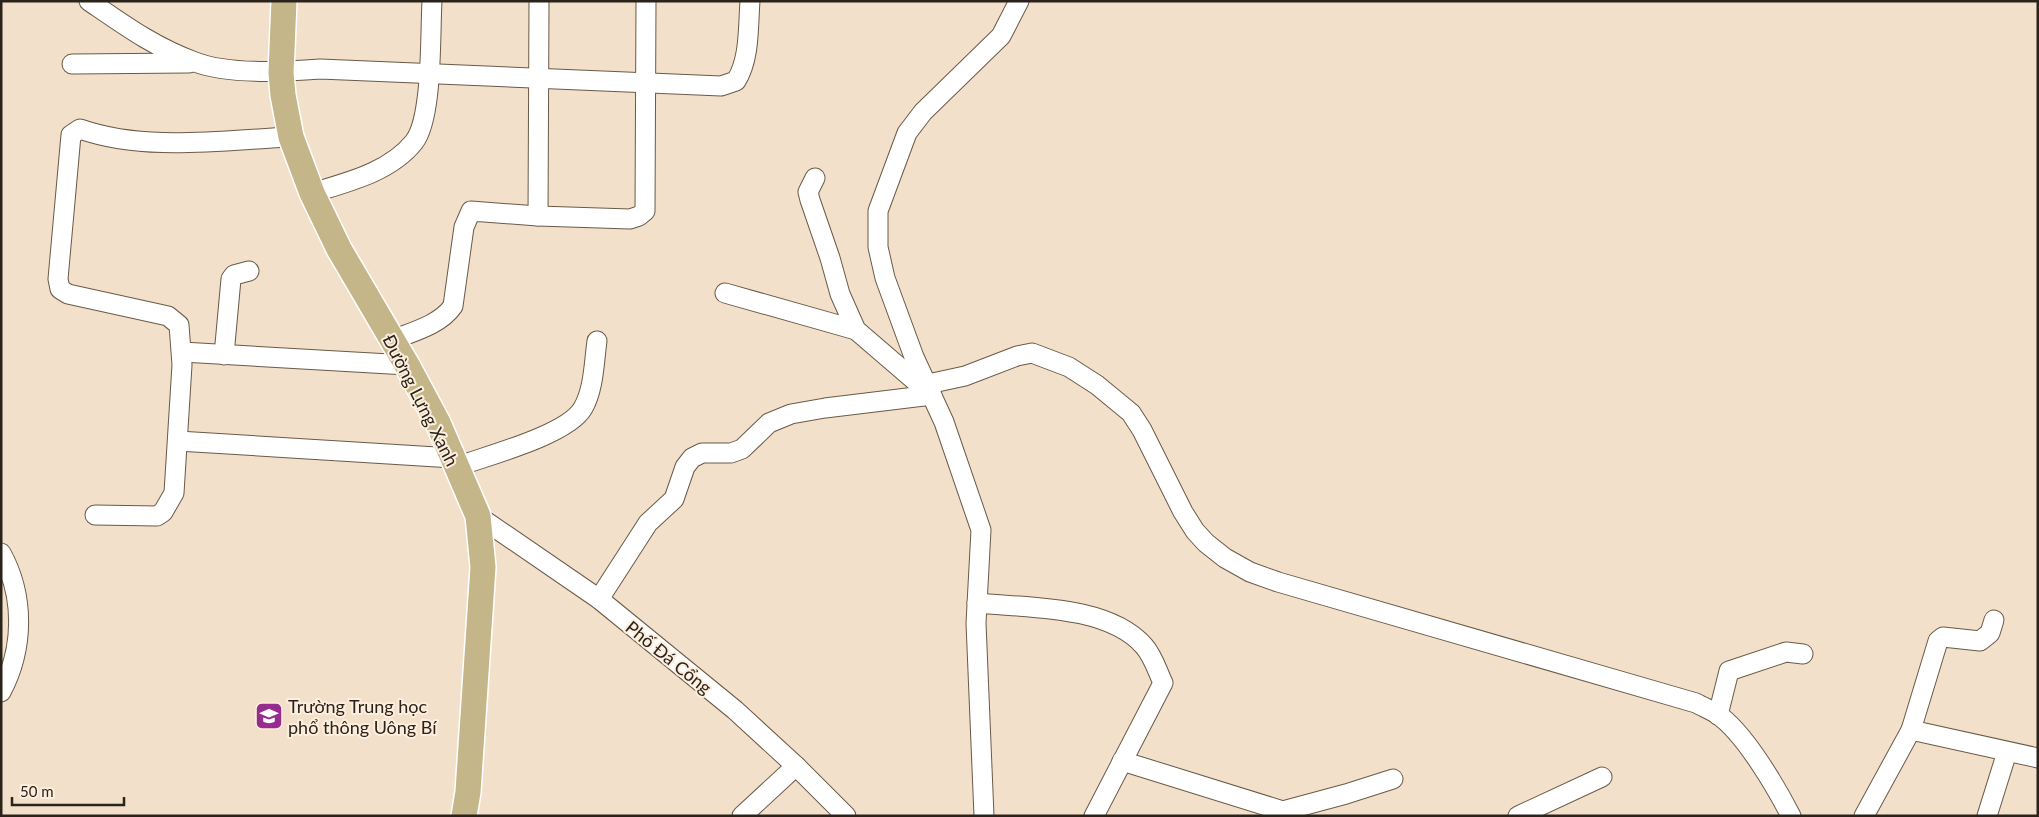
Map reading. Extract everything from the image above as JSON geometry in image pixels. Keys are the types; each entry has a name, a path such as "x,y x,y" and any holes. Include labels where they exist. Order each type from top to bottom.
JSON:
{"main road":[{"name":"Đường Lựng Xanh","path":"284,1 280,73 292,137 312,193 338,249 407,365 455,463 478,516 482,567 468,792 464,816"}],"street":[{"path":"89,1 138,35 196,63"},
{"path":"312,193 372,173 402,153 415,141 421,128 429,73 432,1"},
{"path":"538,216 537,79 539,1"},
{"path":"392,340 432,324 453,306 464,227 471,211 538,216 630,219 639,216 645,210 644,82 646,1"},
{"path":"72,64 196,63 239,70 280,73 320,69 721,86 736,82 745,60 750,1"},
{"path":"984,816 977,603 981,530 944,422 914,357 885,278 878,247 878,211 906,133 923,112 1001,36 1019,1"},
{"path":"95,515 147,518 157,516 163,512 174,493 182,352 179,325 174,320 68,294 60,289 58,278 71,135 80,129 102,137 140,142 292,137"},
{"path":"816,178 808,192 810,200 840,294 856,330"},
{"path":"224,355 231,279 234,275 249,271"},
{"path":"725,293 856,330 930,390"},
{"path":"178,441 455,463 555,431 573,421 583,408 590,390 597,341"},
{"path":"182,352 407,365"},
{"path":"599,599 648,524 674,499 685,467 692,458 702,454 731,454 742,449 769,423 791,414 930,390 1017,356 1032,353 1069,367 1097,385 1131,412 1142,430 1178,504 1195,531 1225,558 1250,572 1278,582 1543,660 1676,696 1718,715 1759,764 1791,816"},
{"name":"Phố Đá Cổng","path":"478,516 599,599 735,710 796,766 846,816"},
{"path":"1,553 15,589 19,616 18,644 10,676 1,692"},
{"path":"977,603 1050,610 1099,619 1117,626 1143,645 1151,656 1163,683 1094,816"},
{"path":"1864,816 1911,730 1938,641 1943,637 1980,641 1990,633 1994,620"},
{"path":"1718,715 1729,671 1786,652 1803,654"},
{"path":"1911,730 2038,758"},
{"path":"1987,816 2007,752"},
{"path":"1122,761 1284,814 1393,779"},
{"path":"742,816 796,766"},
{"path":"1518,816 1602,777"}],"place":[{"name":"Trường Trung học phổ thông Uông Bí","path":"269,716"}]}
